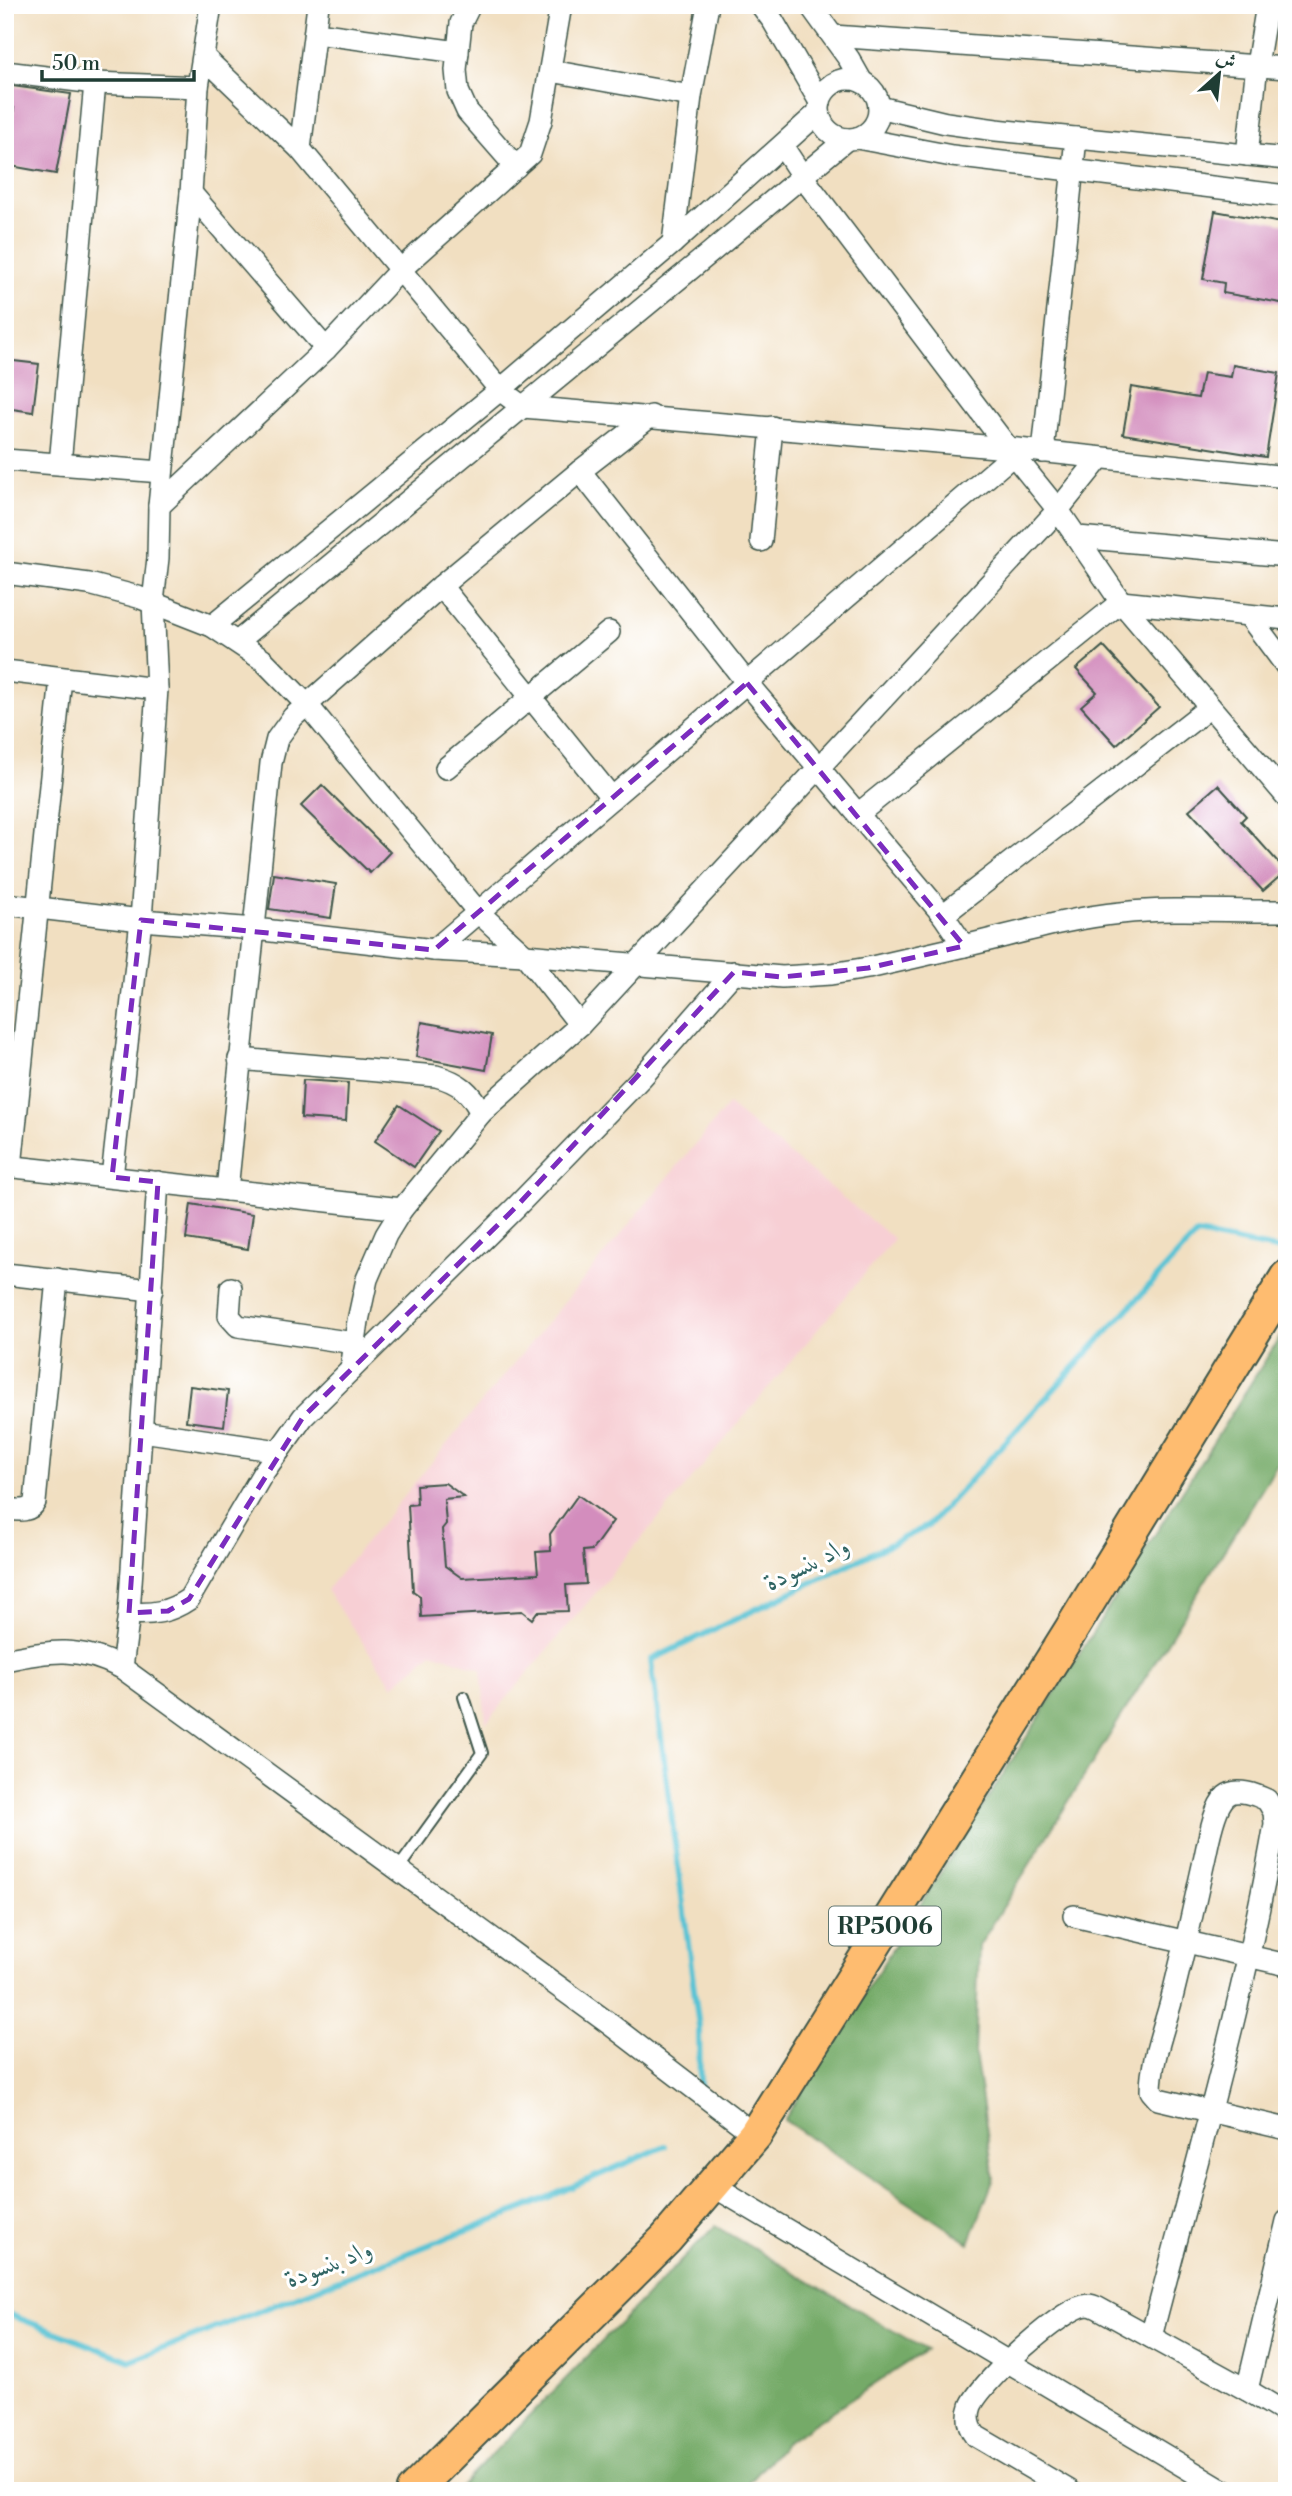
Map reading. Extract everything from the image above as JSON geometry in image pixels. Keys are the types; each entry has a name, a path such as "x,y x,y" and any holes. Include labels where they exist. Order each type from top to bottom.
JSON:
{"main road":[{"name":"RP5006","path":"413,2491 638,2267 713,2186 755,2135 1281,1287"}],"street":[{"path":"112,1177 141,920 157,689 153,602 158,558 159,506 191,193 198,87 211,5"},
{"path":"300,149 318,5"},
{"path":"470,5 461,23 457,52 456,81 461,102 516,167"},
{"path":"159,506 326,349 400,270 530,154 537,138 551,71 561,5"},
{"path":"673,243 691,96 708,5"},
{"path":"761,5 773,21 820,107 822,122 828,131 837,137 1072,172 1287,196"},
{"path":"237,642 581,361 802,176 852,139 874,127 879,107 877,97 862,82 810,5"},
{"path":"1248,155 1257,65 1267,5"},
{"path":"316,33 457,52"},
{"path":"833,36 1287,68"},
{"path":"204,57 300,149 500,390 523,407 772,427 1287,477"},
{"path":"551,71 691,96"},
{"path":"5,72 95,83 198,87"},
{"path":"212,626 500,390 673,243 783,147 820,107 825,92 842,80 862,82"},
{"path":"60,464 95,83"},
{"path":"879,107 946,123 1287,159"},
{"path":"1043,452 1076,138"},
{"path":"783,147 802,176 1011,452 1058,510 1121,602 1287,797"},
{"path":"191,193 326,349"},
{"path":"227,1190 272,752 276,739 285,725 442,586 580,471 651,416"},
{"path":"761,541 772,427"},
{"path":"434,950 1011,452"},
{"path":"351,1370 354,1343 371,1267 402,1209 481,1113 580,1026 1058,510 1099,459"},
{"path":"5,460 162,472"},
{"path":"580,471 817,768 943,915 964,946"},
{"path":"1078,537 1287,556"},
{"path":"5,573 89,584 153,602 212,626 276,672 308,706 478,912 526,955 580,1026"},
{"path":"442,586 612,798"},
{"path":"858,814 1121,602 1287,619"},
{"path":"1249,616 1287,667"},
{"path":"446,768 610,632"},
{"path":"5,671 157,689"},
{"path":"61,678 8,1167 402,1209"},
{"path":"943,915 1210,707"},
{"path":"5,904 434,950 526,955 782,977 831,974 868,968 1072,920 1122,912 1206,909 1287,911"},
{"path":"129,1613 168,1611 189,1599 251,1492 303,1417 516,1207 640,1078 734,972"},
{"path":"239,1059 436,1076 460,1085 471,1095 481,1113"},
{"path":"122,1668 129,1613 158,1182"},
{"path":"5,1274 152,1290"},
{"path":"5,1509 27,1509 35,1502 57,1279"},
{"path":"231,1288 229,1316 238,1326 354,1343"},
{"path":"142,1431 279,1451"},
{"path":"5,1660 64,1650 93,1656 122,1668 611,2025 755,2135"},
{"path":"1151,2337 1211,2109 1275,1824 1272,1805 1267,1800 1233,1792 1226,1796 1220,1805 1210,1833 1186,1942 1153,2069 1151,2091 1158,2099 1211,2109 1287,2129"},
{"path":"1074,1916 1287,1965"},
{"path":"713,2186 1225,2491"},
{"path":"1247,2389 1277,2305 1285,2233"},
{"path":"1070,2491 976,2436 969,2418 973,2403 1007,2362 1051,2324 1086,2305 1094,2306 1247,2389 1287,2414"}],"lane":[{"path":"398,1869 482,1753 464,1697"}],"highlighted area":[{"path":"747,683 964,946 868,968 782,977 734,972 516,1207 303,1417 189,1599 168,1611 129,1613 158,1182 112,1177 141,920 434,950"}],"shaded area":[{"path":"728,1105 894,1239 486,1723 481,1669 432,1652 393,1686 326,1590"}],"green space":[{"path":"1287,1326 1287,1449 979,1946 975,2054 994,2178 969,2243 784,2120"},
{"path":"715,2226 926,2350 785,2443 742,2491 456,2491"}],"building":[{"path":"5,85 71,94 56,174 5,165 14,108 5,107"},
{"path":"1215,211 1287,224 1287,304 1223,293 1224,283 1203,279"},
{"path":"5,360 39,364 33,412 5,408"},
{"path":"1233,365 1279,373 1266,457 1123,434 1131,387 1198,398 1203,373 1231,377"},
{"path":"1103,646 1159,707 1116,745 1081,706 1097,692 1076,669"},
{"path":"322,785 390,852 370,873 301,806"},
{"path":"1218,785 1246,816 1241,821 1286,871 1263,891 1189,810"},
{"path":"274,874 336,884 331,918 269,909"},
{"path":"422,1022 492,1035 486,1070 416,1057"},
{"path":"303,1080 348,1083 346,1121 301,1118"},
{"path":"399,1105 439,1131 414,1167 375,1141"},
{"path":"191,1204 253,1214 248,1249 186,1239"},
{"path":"190,1386 228,1391 224,1426 186,1421"},
{"path":"445,1483 464,1497 444,1499 446,1524 442,1529 445,1566 462,1578 538,1574 536,1552 551,1551 550,1534 578,1495 613,1521 592,1550 583,1551 586,1584 566,1585 568,1611 537,1612 532,1619 522,1611 421,1617 420,1596 413,1591 408,1505 417,1504 416,1485"}],"waterway":[{"name":"واد بنسودة","path":"700,2087 699,2027 651,1660 928,1526 1197,1234 1287,1251"},
{"name":"واد بنسودة","path":"5,2313 131,2361 526,2207 665,2146"}]}
